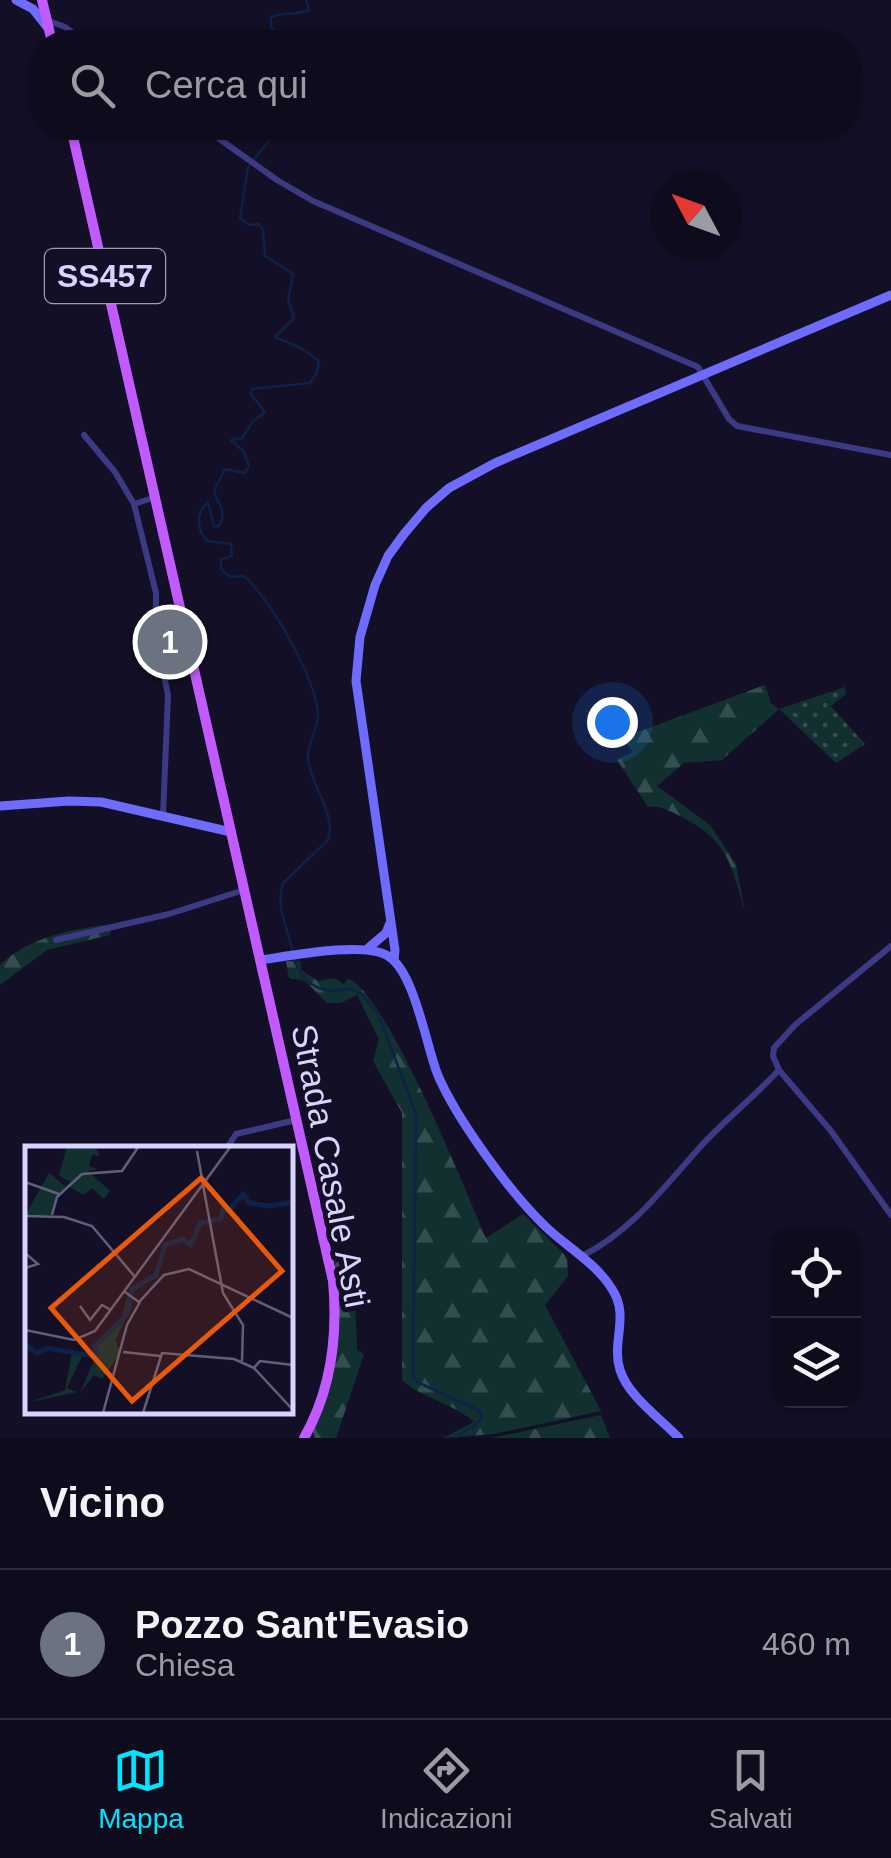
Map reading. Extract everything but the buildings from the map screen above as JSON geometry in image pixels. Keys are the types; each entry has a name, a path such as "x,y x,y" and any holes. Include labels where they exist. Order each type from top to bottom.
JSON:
{"main road":[{"path":"42,0 49,30"},
{"path":"23,1 42,18 48,30"},
{"name":"SS457","path":"74,140 260,960"},
{"path":"394,960 356,681 365,613 388,556 426,508 449,488 495,463 891,295"},
{"path":"0,806 83,800 231,832"},
{"path":"366,950 390,923"},
{"path":"260,960 366,950 394,960 402,971 438,1074 468,1129 544,1226 606,1280 621,1307 618,1352 622,1375 679,1438"},
{"name":"Strada Casale Asti","path":"260,960 328,1256 335,1308 330,1369 320,1406 304,1438"}],"street":[{"path":"221,140 313,201 698,367 737,426 891,455"},
{"path":"84,435 116,472 134,504 156,593 156,637 168,695 163,816"},
{"path":"134,504 156,497"},
{"path":"56,940 169,914 244,890"},
{"path":"891,946 781,1040 772,1056 891,1215"},
{"path":"580,1257 600,1247 634,1220 703,1144 779,1070"},
{"path":"228,1146 236,1134 297,1120"}],"green space":[{"path":"765,685 771,703 779,709 722,760 684,763 657,786 710,825 736,864 745,911 730,865 717,843 678,815 660,807 648,807 617,760 633,752 623,739 627,736"},
{"path":"845,687 846,694 831,706 865,744 836,763 779,709"},
{"path":"113,924 110,935 47,950 0,985 0,965 24,947 68,931"},
{"path":"286,961 300,961 301,970 318,981 334,978 344,984 348,979 364,991 424,1096 486,1238 523,1214 567,1257 568,1276 545,1305 601,1411 494,1434 443,1438 474,1422 402,1380 402,1113 373,1061 379,1039 357,995 341,1003 327,1003 305,981 289,978"},
{"path":"328,1256 354,1272 357,1350 364,1354 336,1438 315,1438 311,1427 333,1358"},
{"path":"601,1415 610,1438 492,1438 496,1437"}],"waterway":[{"path":"273,30 271,17 309,10 306,0"},
{"path":"269,140 248,167 240,218 249,225 259,224 265,256 293,274 288,300 294,318 275,337 319,361 317,372 310,383 252,389 251,394 265,412 253,421 242,438 231,440 244,452 249,466 245,473 225,469 214,491 222,512 219,526 214,526 208,503 199,521 207,541 231,544 232,556 221,559 221,569 230,577 244,576 267,603 290,640 315,697 318,719 308,758 330,830 328,840 283,883 281,909 293,952"},
{"path":"295,959 303,976 316,987 333,991 351,988 364,996 379,1016 416,1114 413,1376 417,1382 480,1411 482,1418 476,1424"},
{"path":"455,1438 475,1425"}],"place":[{"name":"Pozzo Sant'Evasio","path":"170,642"}]}
